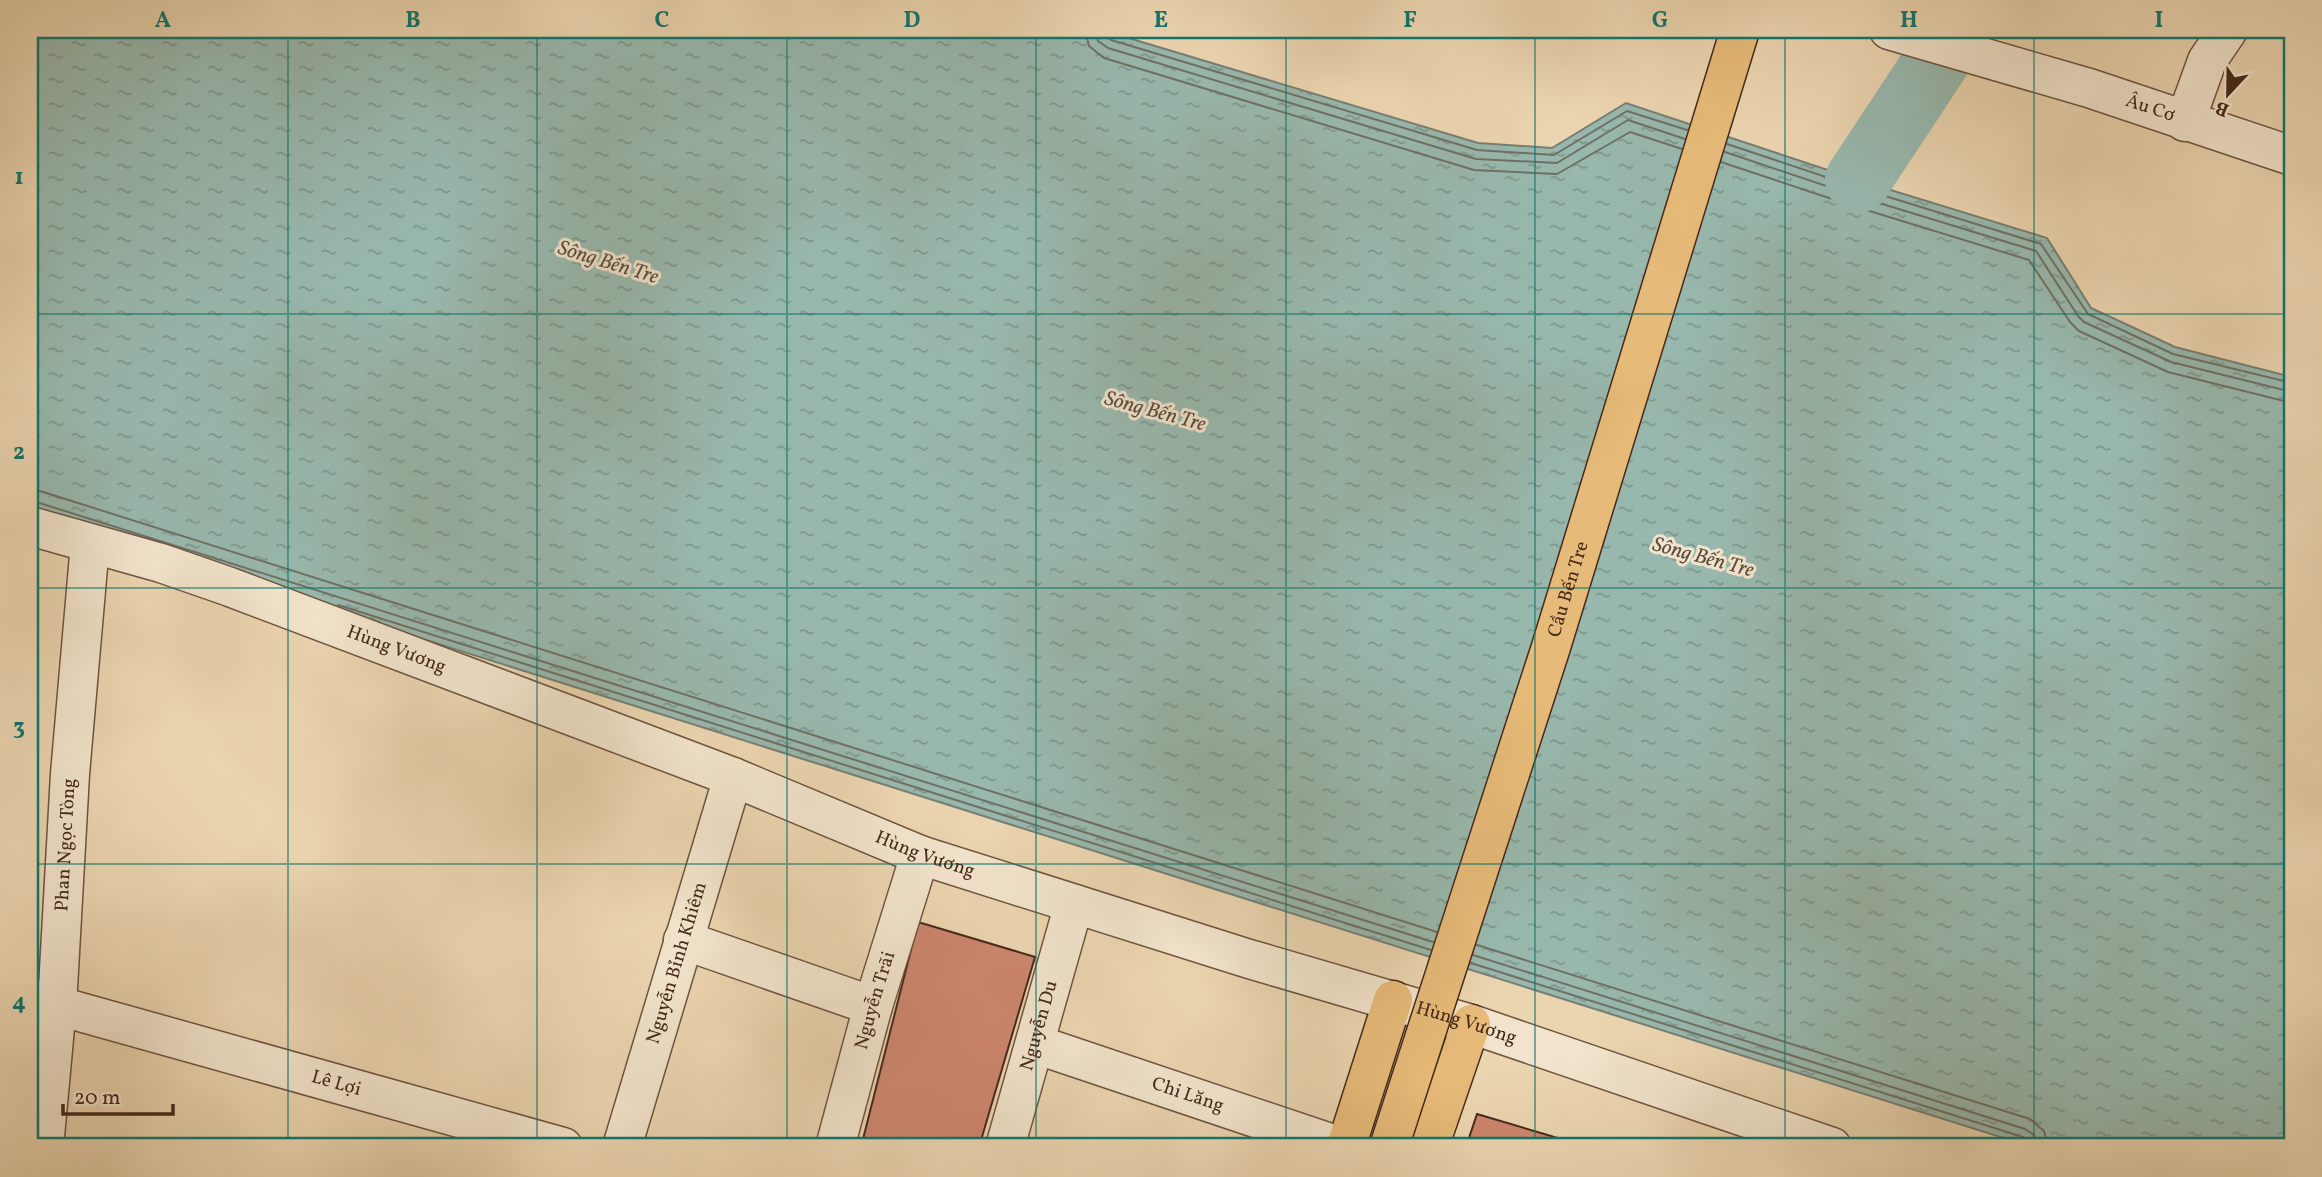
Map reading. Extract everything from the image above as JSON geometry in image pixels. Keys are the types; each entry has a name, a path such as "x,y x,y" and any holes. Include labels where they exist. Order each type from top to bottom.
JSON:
{"main road":[{"name":"Cầu Bến Tre","path":"1390,1147 1551,647 1740,30"},
{"path":"1344,1147 1393,1000"},
{"path":"1429,1147 1471,1024"}],"street":[{"name":"Âu Cơ","path":"1889,30 2089,89 2292,156"},
{"path":"2185,122 2207,61 2228,30"},
{"name":"Hùng Vương","path":"30,526 161,563 230,587 733,777 920,855 1246,958 1471,1024 1832,1147"},
{"name":"Phan Ngọc Tòng","path":"44,1147 43,1002 70,774 90,544"},
{"name":"Nguyễn Bỉnh Khiêm","path":"622,1147 733,777"},
{"name":"Nguyễn Trãi","path":"835,1147 873,1006 920,855"},
{"name":"Nguyễn Du","path":"1005,1147 1074,904"},
{"path":"683,940 873,1006"},
{"name":"Lê Lợi","path":"43,1002 563,1147"},
{"name":"Chi Lăng","path":"1035,1044 1344,1147"}],"water":[{"name":"Sông Bến Tre","path":"30,30 1102,30 1478,143 1552,148 1626,103 1858,180 2047,238 2091,308 2175,347 2292,377 2292,1147 2032,1147 30,515"}],"building":[{"path":"918,922 1035,957 979,1147 861,1147"},
{"path":"1477,1114 1588,1147 1466,1147"}],"waterway":[{"path":"1858,180 1957,30"}]}
